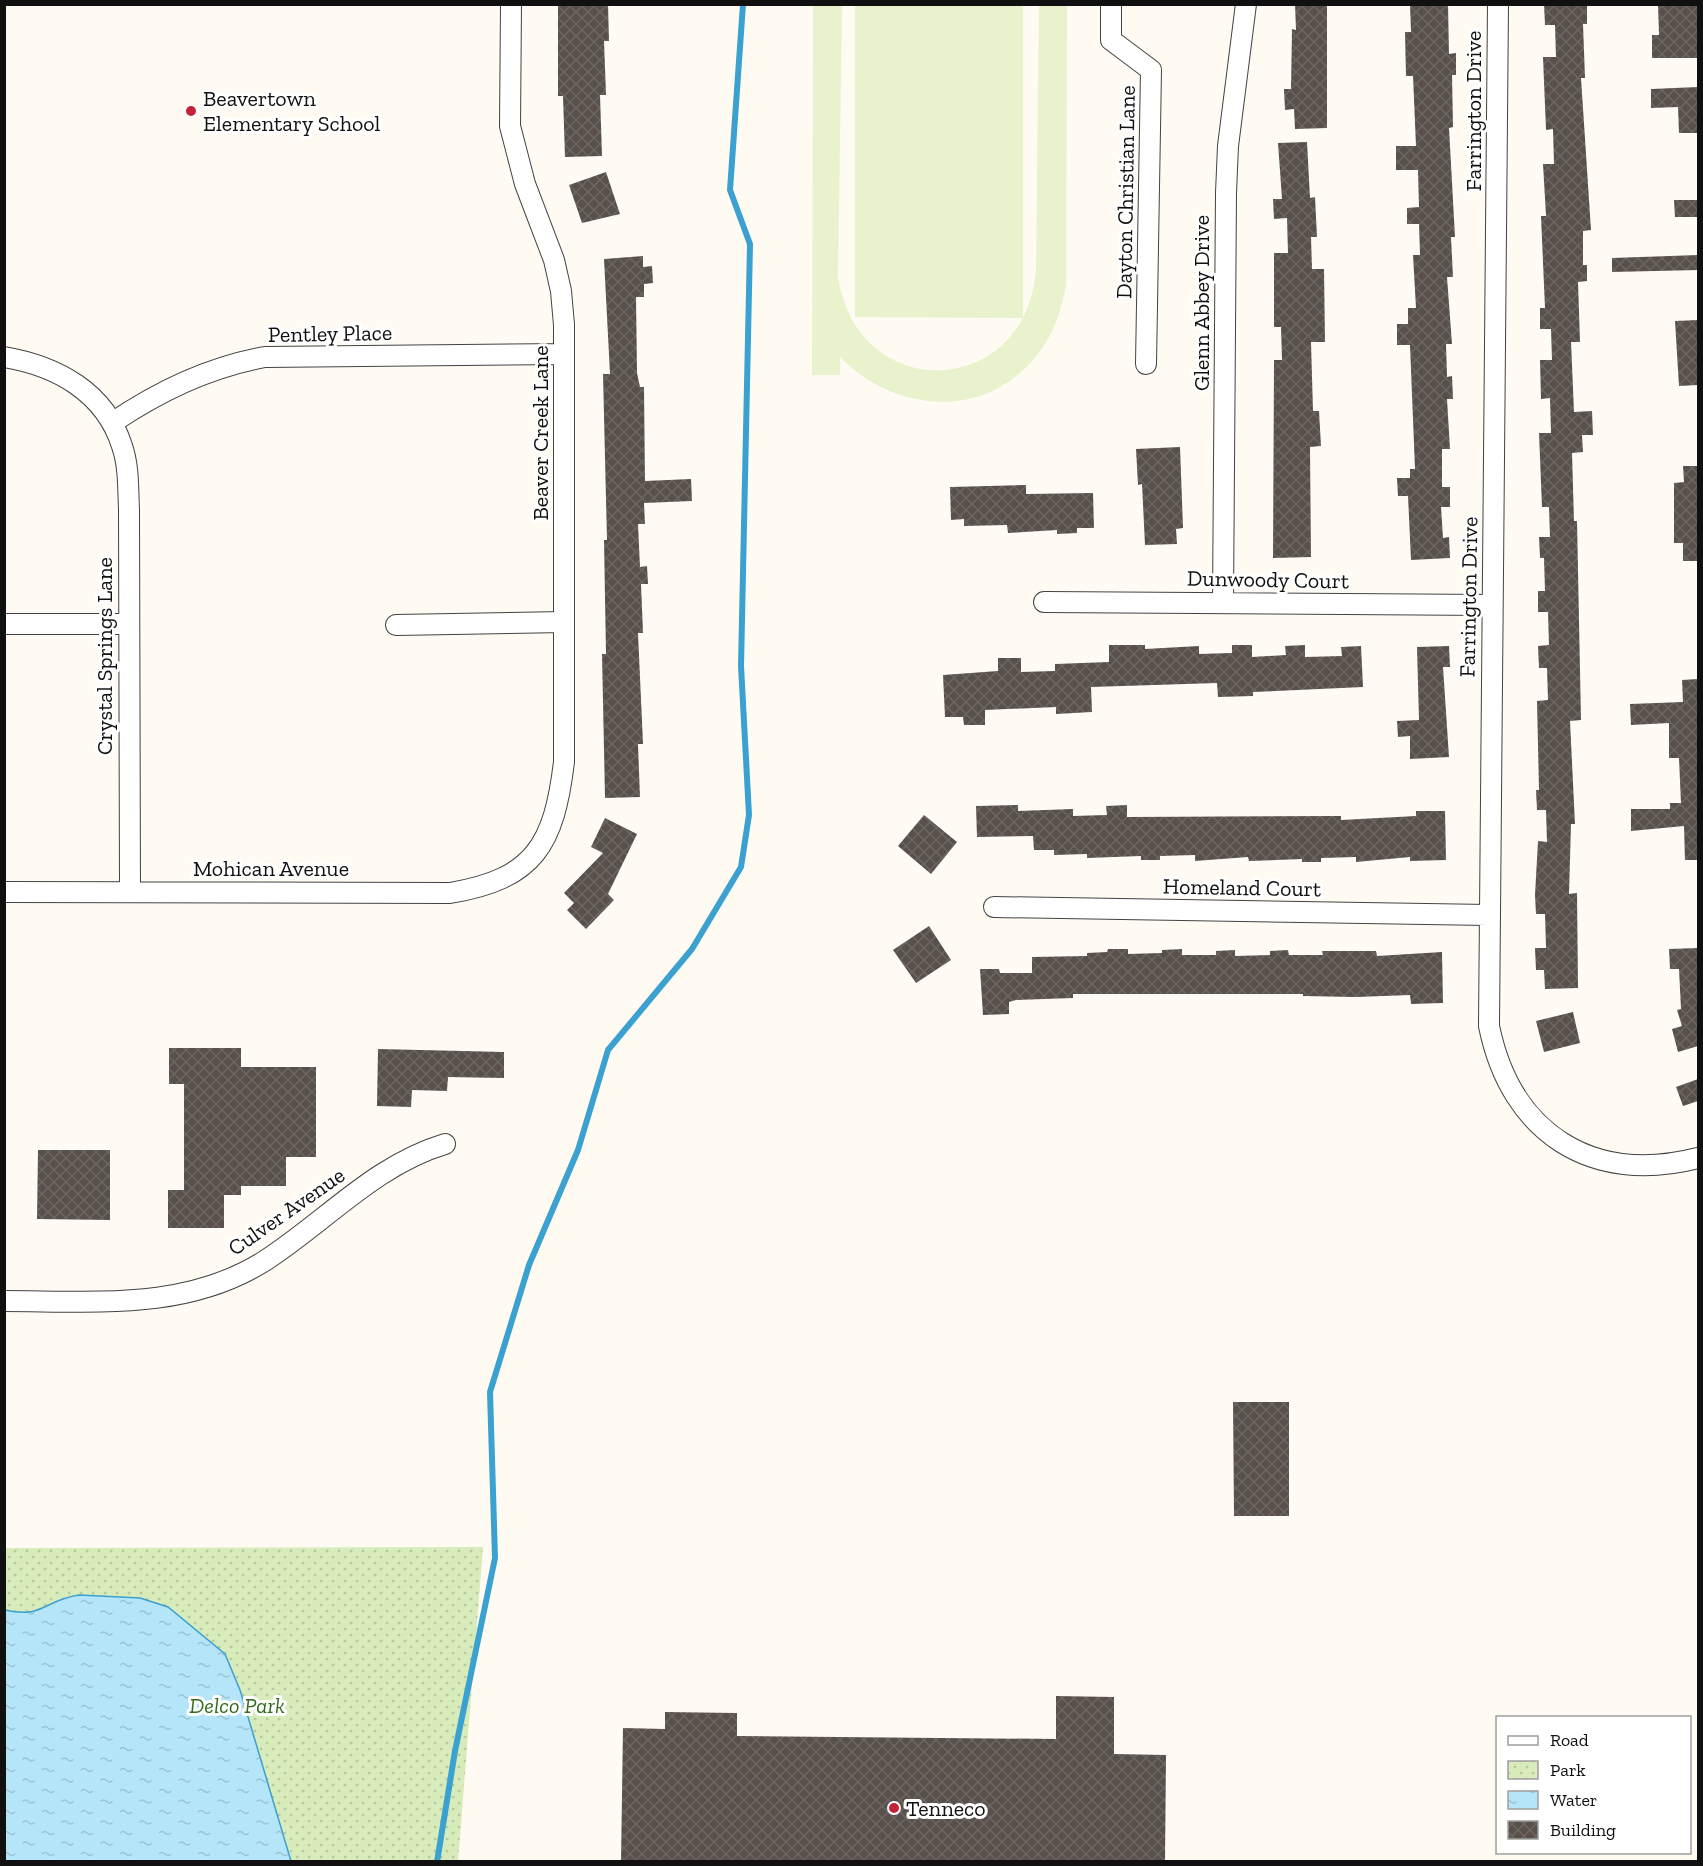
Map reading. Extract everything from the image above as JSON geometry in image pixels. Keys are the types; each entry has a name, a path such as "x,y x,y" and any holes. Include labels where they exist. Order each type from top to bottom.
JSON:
{"street":[{"name":"Beaver Creek Lane","path":"511,4 510,126 525,184 554,260 561,291 564,354 564,762 560,797 554,819 542,843 529,861"},
{"name":"Dayton Christian Lane","path":"1111,4 1111,40 1151,70 1146,364"},
{"name":"Glenn Abbey Drive","path":"1223,602 1226,193 1228,146 1246,4"},
{"name":"Farrington Drive","path":"1498,4 1488,915 1489,1026 1504,1076 1518,1101 1541,1126 1563,1144 1581,1154 1614,1164 1641,1167 1698,1158"},
{"name":"Pentley Place","path":"112,423 155,397 202,374 234,363 265,357 564,354"},
{"name":"Crystal Springs Lane","path":"4,357 53,369 76,383 94,399 112,423 122,446 127,470 130,892"},
{"name":"Dunwoody Court","path":"1044,602 1491,605"},
{"path":"396,626 564,622"},
{"path":"4,624 127,624"},
{"name":"Mohican Avenue","path":"4,892 450,893 481,888 506,879 529,861"},
{"name":"Homeland Court","path":"994,907 1488,915"},
{"name":"Culver Avenue","path":"4,1301 140,1301 203,1289 266,1260 357,1191 405,1160 445,1144"}],"green space":[{"path":"813,5 842,5 838,278 852,320 876,349 907,366 941,370 974,363 1004,344 1025,313 1036,270 1039,5 1067,5 1066,286 1056,322 1046,342 1026,368 1002,386 976,397 948,402 919,400 891,391 864,377 840,357 840,375 812,375"},
{"path":"855,5 1023,5 1023,318 855,317"},
{"name":"Delco Park","path":"483,1547 458,1861 5,1861 4,1548"}],"water":[{"path":"79,1595 140,1598 168,1607 225,1654 240,1690 291,1861 5,1861 5,1610 36,1611 67,1597"}],"building":[{"path":"558,4 608,4 609,41 604,41 606,95 600,95 602,156 565,157 563,96 558,96"},
{"path":"1295,4 1327,4 1327,128 1295,129 1294,109 1285,110 1284,89 1291,89 1292,29 1296,30"},
{"path":"1410,4 1448,4 1449,54 1456,53 1456,75 1452,75 1453,127 1449,128 1455,237 1451,237 1453,277 1447,277 1452,344 1446,344 1447,377 1452,376 1453,399 1447,399 1450,449 1442,449 1442,487 1450,487 1450,507 1441,507 1443,538 1449,537 1450,558 1411,560 1408,496 1398,496 1397,478 1410,478 1410,469 1415,469 1410,345 1397,345 1397,324 1408,324 1408,308 1416,308 1413,255 1420,255 1419,224 1407,224 1407,208 1419,207 1418,170 1396,170 1396,146 1416,146 1413,76 1406,76 1405,32 1411,32"},
{"path":"1544,4 1587,4 1587,24 1583,24 1585,78 1581,78 1591,230 1583,231 1583,265 1587,265 1587,281 1578,282 1580,342 1571,342 1574,412 1592,411 1593,435 1582,435 1583,452 1572,453 1574,521 1577,521 1581,720 1570,721 1575,824 1571,824 1569,894 1577,893 1578,988 1545,989 1544,970 1536,970 1535,948 1546,948 1545,914 1536,914 1535,895 1538,841 1547,842 1546,810 1537,810 1536,790 1539,790 1537,701 1548,700 1547,668 1539,668 1538,646 1549,645 1548,612 1538,612 1538,591 1545,591 1544,558 1540,558 1539,537 1550,537 1549,507 1542,507 1539,433 1551,433 1550,398 1541,399 1540,360 1552,360 1551,329 1540,329 1540,308 1545,308 1541,216 1546,216 1543,164 1554,164 1553,129 1546,130 1543,57 1556,57 1555,25 1545,25"},
{"path":"1658,4 1698,4 1698,58 1652,58 1652,35 1659,35"},
{"path":"1698,87 1698,133 1679,133 1678,107 1651,108 1651,89"},
{"path":"1307,142 1310,198 1315,197 1317,237 1311,237 1312,269 1324,269 1325,342 1311,342 1313,411 1319,411 1321,446 1310,447 1311,557 1273,558 1274,360 1282,360 1281,327 1274,327 1274,253 1288,253 1287,218 1274,219 1273,199 1282,199 1278,143"},
{"path":"606,172 620,214 582,223 569,185"},
{"path":"1674,200 1698,200 1698,217 1675,217"},
{"path":"1698,255 1698,270 1612,272 1612,258"},
{"path":"643,256 643,267 652,266 653,283 644,284 644,297 636,297 637,373 640,387 644,387 645,481 691,479 692,501 644,503 645,524 638,524 640,567 647,566 648,584 641,584 643,633 638,633 643,744 638,744 640,797 605,798 602,654 606,654 604,540 607,540 603,374 610,374 604,259"},
{"path":"1698,320 1698,385 1679,386 1675,321"},
{"path":"1180,447 1183,528 1176,529 1177,544 1145,545 1142,484 1138,485 1136,449"},
{"path":"1683,466 1698,466 1698,561 1683,561 1683,543 1674,543 1674,483 1684,482"},
{"path":"1026,485 1026,494 1093,493 1094,528 1077,528 1077,533 1057,534 1057,530 1008,533 1007,525 964,526 964,519 951,520 950,487"},
{"path":"1109,645 1145,645 1145,649 1199,646 1199,654 1232,653 1232,645 1252,645 1252,657 1286,655 1285,646 1305,645 1305,657 1342,656 1341,647 1361,646 1363,687 1253,692 1253,696 1218,697 1217,683 1091,687 1092,712 1056,714 1056,707 985,710 985,725 964,725 963,717 945,717 943,675 998,671 998,658 1021,658 1021,672 1055,671 1055,664 1109,662"},
{"path":"1449,646 1450,667 1443,667 1449,757 1410,759 1410,736 1398,737 1397,721 1419,720 1417,647"},
{"path":"1698,679 1698,860 1685,860 1684,826 1631,831 1631,809 1670,809 1670,803 1681,803 1679,758 1669,758 1669,723 1631,725 1630,704 1683,702 1682,680"},
{"path":"1018,805 1018,811 1073,809 1073,816 1107,815 1106,806 1127,805 1127,817 1341,816 1341,820 1416,816 1416,811 1445,811 1446,860 1410,861 1410,857 1356,862 1356,857 1321,858 1321,862 1302,862 1302,859 1249,861 1248,857 1195,861 1195,855 1160,856 1160,860 1141,860 1141,856 1087,858 1087,854 1054,855 1054,850 1034,850 1033,836 977,837 976,806"},
{"path":"924,815 957,842 931,874 898,846"},
{"path":"605,818 637,834 608,894 614,900 586,929 567,910 574,903 564,893 603,853 591,847"},
{"path":"929,926 951,960 916,983 893,950"},
{"path":"1698,948 1698,1046 1678,1052 1672,1029 1682,1026 1677,1010 1681,1009 1679,969 1670,969 1669,949"},
{"path":"1108,949 1128,949 1128,954 1162,953 1162,950 1182,949 1182,955 1216,955 1216,951 1235,950 1235,956 1270,955 1270,951 1288,950 1289,955 1323,955 1322,951 1376,951 1377,956 1442,952 1443,1003 1411,1004 1410,995 1356,997 1303,996 1303,994 1073,994 1073,998 1016,1000 1009,1002 1009,1014 983,1015 980,969 999,969 1000,973 1032,973 1032,957 1087,956 1087,953 1107,952"},
{"path":"1573,1012 1580,1043 1544,1052 1536,1021"},
{"path":"169,1048 241,1048 241,1067 316,1067 316,1157 286,1157 286,1186 241,1186 241,1195 224,1195 224,1228 168,1228 168,1190 184,1190 184,1084 169,1084"},
{"path":"378,1049 504,1052 504,1078 448,1077 447,1091 412,1090 411,1107 377,1106"},
{"path":"1698,1079 1698,1101 1683,1106 1676,1087"},
{"path":"38,1150 110,1150 110,1220 37,1219"},
{"path":"1233,1402 1289,1402 1289,1516 1234,1516"},
{"name":"Tenneco","path":"1056,1696 1114,1697 1114,1754 1166,1755 1165,1862 621,1862 623,1728 665,1729 665,1712 737,1713 737,1736 1056,1739"}],"waterway":[{"path":"437,1862 455,1751 495,1558 490,1392 529,1265 578,1150 608,1050 692,949 741,867 749,815 741,666 750,244 730,190 743,4"}],"place":[{"name":"Beavertown Elementary School","path":"191,111"},
{"name":"Tenneco","path":"894,1808"}]}
